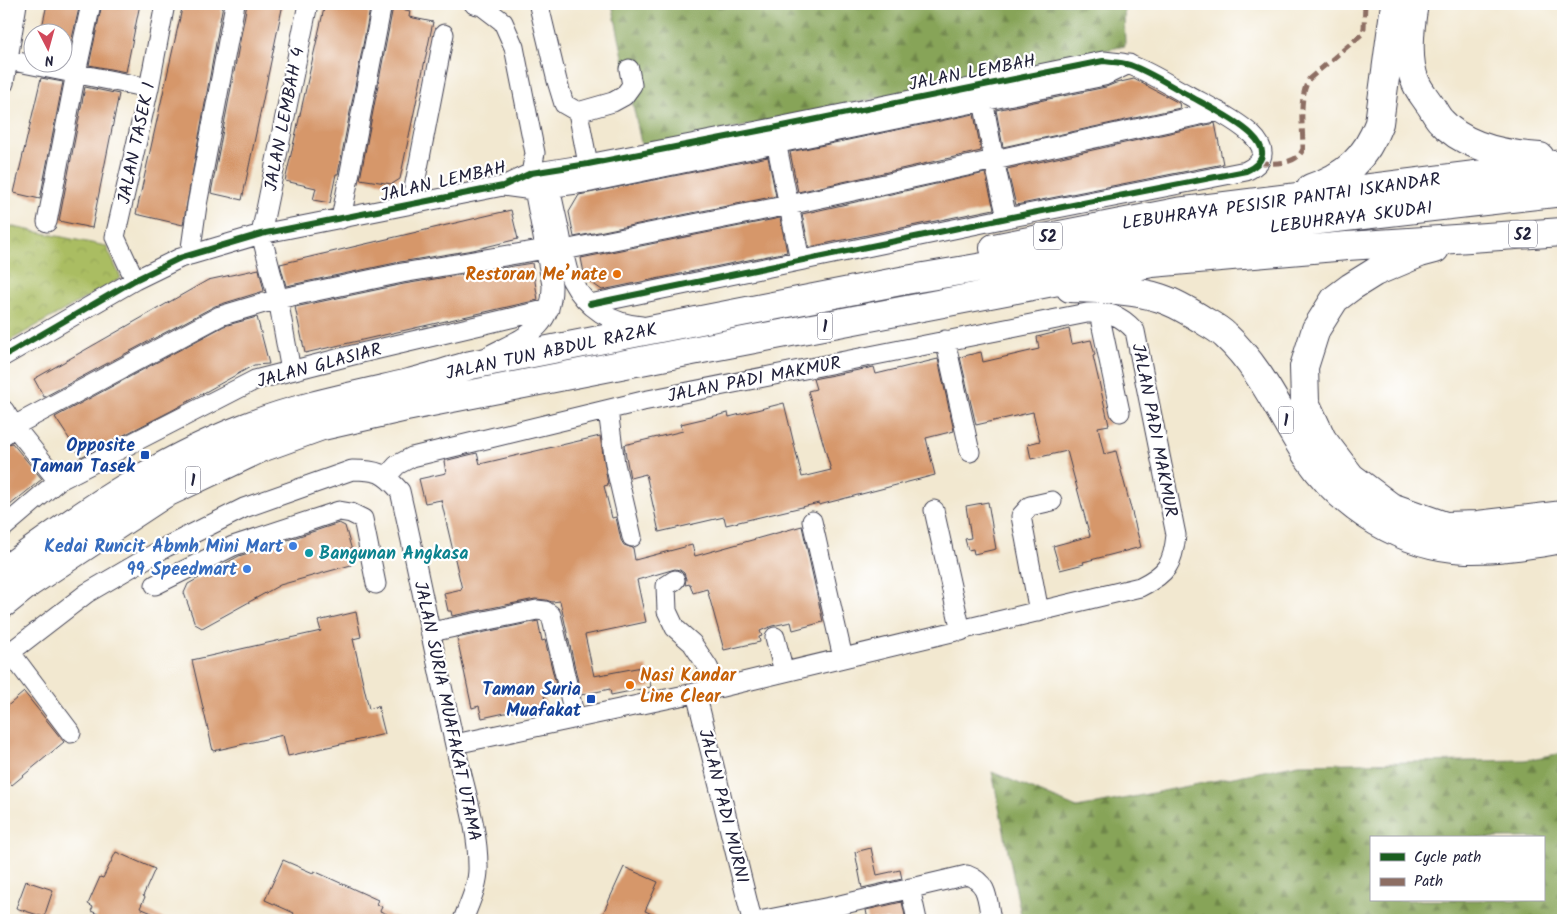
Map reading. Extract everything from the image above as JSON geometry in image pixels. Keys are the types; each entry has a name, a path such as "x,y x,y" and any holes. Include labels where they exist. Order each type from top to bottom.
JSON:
{"highway":[{"path":"1274,199 1327,182 1342,174 1359,158 1373,139 1379,123 1395,4"},
{"path":"1414,4 1410,34 1412,70 1416,84 1442,121 1466,139 1492,149 1524,156 1563,158"},
{"name":"LEBUHRAYA PESISIR PANTAI ISKANDAR","path":"827,297 900,269 1044,237 1177,212 1563,164"},
{"name":"LEBUHRAYA SKUDAI","path":"1138,241 1563,192"},
{"name":"52","path":"1011,291 1048,282 1152,263 1347,246 1563,232"},
{"path":"1483,237 1420,253 1375,272 1335,299 1316,328 1304,367 1305,402 1322,439 1351,477 1391,507 1445,526 1478,525 1563,515"},
{"name":"JALAN TUN ABDUL RAZAK","path":"4,571 131,484 193,450 245,427 320,403 410,382 470,365 827,297 916,278 1138,241"},
{"name":"1","path":"1011,291 1055,287 1139,294 1159,298 1197,316 1225,335 1252,366 1308,457 1331,486 1359,511 1394,531 1426,542 1464,548 1504,548 1563,539"},
{"name":"JALAN TUN ABDUL RAZAK","path":"4,603 29,583 164,494 261,448 322,426 702,349 1011,291"}],"street":[{"path":"17,4 5,70 76,72 149,88"},
{"path":"47,222 91,4"},
{"name":"JALAN TASEK 1","path":"135,280 115,237 149,88 165,4"},
{"path":"190,255 197,205 235,4"},
{"name":"JALAN LEMBAH 4","path":"261,234 308,4"},
{"path":"341,219 382,4"},
{"path":"474,4 482,6 503,22 514,47 555,250 571,280 590,304 614,321 630,325 664,327"},
{"path":"539,6 564,104 578,112 613,102 624,96 632,85 630,69"},
{"path":"411,204 444,34"},
{"name":"JALAN LEMBAH","path":"540,180 591,182 775,136 982,94 1104,76 1129,64 1163,80 1218,111 1242,126 1260,144 1262,157 1255,167 1246,171 590,304"},
{"path":"982,94 1007,218"},
{"path":"9,431 220,316 278,299 402,272 555,250 789,205 1218,111"},
{"path":"578,112 588,164"},
{"path":"775,136 800,260"},
{"name":"JALAN LEMBAH","path":"4,356 135,280 180,258 261,234 540,180 588,164 775,136"},
{"path":"261,234 278,299 292,370"},
{"path":"470,365 511,344 541,325 550,309 552,299 555,250"},
{"name":"JALAN GLASIAR","path":"4,527 58,481 255,380 550,309"},
{"name":"JALAN PADI MAKMUR","path":"387,476 397,465 412,457 643,401 945,340 1087,313 1116,315 1126,321 1135,331 1176,535 1174,553 1168,568 1156,580 1140,587 961,631 696,693 575,718 457,753"},
{"path":"1099,313 1120,412"},
{"path":"945,340 970,452"},
{"path":"4,410 9,431 58,481"},
{"path":"608,410 614,464 632,537"},
{"path":"71,733 7,654 87,593 166,546 244,508 352,470 371,470 387,476"},
{"name":"JALAN SURIA MUAFAKAT UTAMA","path":"387,476 400,491 470,805 479,868 472,897 463,920"},
{"path":"1038,612 1021,516 1030,506 1052,501"},
{"path":"934,510 961,631"},
{"path":"155,585 233,546 339,511 351,513 363,519 376,584"},
{"path":"812,521 843,658"},
{"path":"675,580 666,586 667,611 675,628 692,643 708,667 718,688"},
{"path":"431,632 537,610 546,611 551,615 556,632 575,718"},
{"path":"775,637 784,672"},
{"name":"JALAN PADI MURNI","path":"696,693 752,920"},
{"path":"764,920 842,913 910,888 968,875 976,878 982,884 991,920"},
{"path":"910,888 918,920"}],"green space":[{"path":"612,4 1124,4 1125,46 642,148"},
{"path":"4,225 106,246 121,278 4,344"},
{"path":"1563,753 1563,920 1022,920 992,772 1077,808 1299,764 1525,760"}],"building":[{"path":"47,4 80,4 72,38 72,22 43,22"},
{"path":"102,4 140,4 126,72 89,65"},
{"path":"183,4 223,4 183,225 136,214"},
{"path":"247,4 283,4 242,200 211,193"},
{"path":"325,4 336,4 353,8 354,4 371,4 338,174 336,174 330,203 313,200 316,188 285,181"},
{"path":"393,7 410,11 409,17 433,22 400,179 392,184 360,179"},
{"path":"41,78 63,82 40,199 14,193"},
{"path":"1134,79 1179,103 1180,108 1003,147 996,110 1106,87"},
{"path":"85,87 119,94 92,228 59,221"},
{"path":"974,114 981,151 798,192 790,152"},
{"path":"1215,123 1223,164 1016,205 1007,169"},
{"path":"768,157 776,196 574,237 569,212 579,195"},
{"path":"985,173 994,209 809,247 802,214"},
{"path":"511,210 518,239 473,250 400,262 286,286 280,264"},
{"path":"780,218 787,252 602,290 585,278 581,258"},
{"path":"532,263 538,300 305,353 295,307 404,284"},
{"path":"259,269 264,291 215,306 44,397 34,379 208,280"},
{"path":"257,317 269,364 254,365 171,411 81,457 55,417 224,326"},
{"path":"1069,329 1072,344 1091,340 1109,425 1098,427 1104,454 1116,451 1141,547 1060,570 1053,546 1090,536 1067,451 1031,459 1028,444 1040,441 1033,412 976,425 960,357 981,352 983,362 1039,349 1037,337"},
{"path":"938,359 954,431 926,438 935,475 819,505 819,503 726,525 724,517 659,532 646,474 630,478 624,445 683,431 681,424 728,413 729,417 784,403 802,477 831,470 808,391 816,389 813,379 874,367 876,374"},
{"path":"600,436 608,485 604,486 612,518 616,517 621,540 624,545 633,548 635,560 692,545 695,556 802,526 823,622 793,630 791,622 772,626 760,631 762,636 759,637 760,642 724,650 707,589 693,593 690,584 685,585 684,573 675,569 637,580 646,622 585,635 594,676 647,666 651,687 611,695 610,689 581,695 560,601 552,602 535,599 452,616 451,611 448,611 444,593 462,589 441,500 425,503 419,479 446,473 444,461 477,453 480,464"},
{"path":"12,443 42,479 4,510 4,446"},
{"path":"988,502 996,549 974,554 973,549 968,550 965,539 971,538 966,506"},
{"path":"339,523 345,526 354,558 351,565 280,585 202,628 195,624 184,593 188,584 239,556"},
{"path":"356,612 361,637 353,639 369,709 378,706 385,734 288,756 283,735 213,751 192,660 321,631 318,621"},
{"path":"538,621 542,641 545,640 558,693 544,696 546,704 482,718 479,706 472,708 457,638"},
{"path":"24,692 64,742 12,785 4,776 4,709"},
{"path":"871,848 877,875 900,870 902,879 862,888 855,852"},
{"path":"116,852 155,869 143,896 145,897 140,908 168,920 95,920 98,914 91,911 93,907 88,904 100,877 103,878"},
{"path":"283,860 313,873 314,871 378,900 376,904 382,907 380,911 400,920 306,920 293,915 294,913 265,900"},
{"path":"624,867 658,882 645,911 666,920 600,920"},
{"path":"26,881 53,890 44,917 16,908"},
{"path":"902,902 906,920 868,920 866,910"}],"marked path":[{"path":"1258,163 1290,161 1300,154 1303,149 1303,95 1309,79 1362,34 1365,4"}],"cycle path":[{"path":"4,356 135,280 180,258 261,234 503,186 531,173 588,164 773,128 1103,61 1124,63 1137,68 1212,108 1244,128 1256,139 1262,150 1259,161 1246,171 590,304"}],"place":[{"name":"Restoran Me’nate","path":"617,274"},
{"name":"Opposite Taman Tasek","path":"145,455"},
{"name":"Kedai Runcit Abmh Mini Mart","path":"293,546"},
{"name":"Bangunan Angkasa","path":"309,553"},
{"name":"99 Speedmart","path":"247,569"},
{"name":"Nasi Kandar Line Clear","path":"630,685"},
{"name":"Taman Suria Muafakat","path":"591,699"}]}
